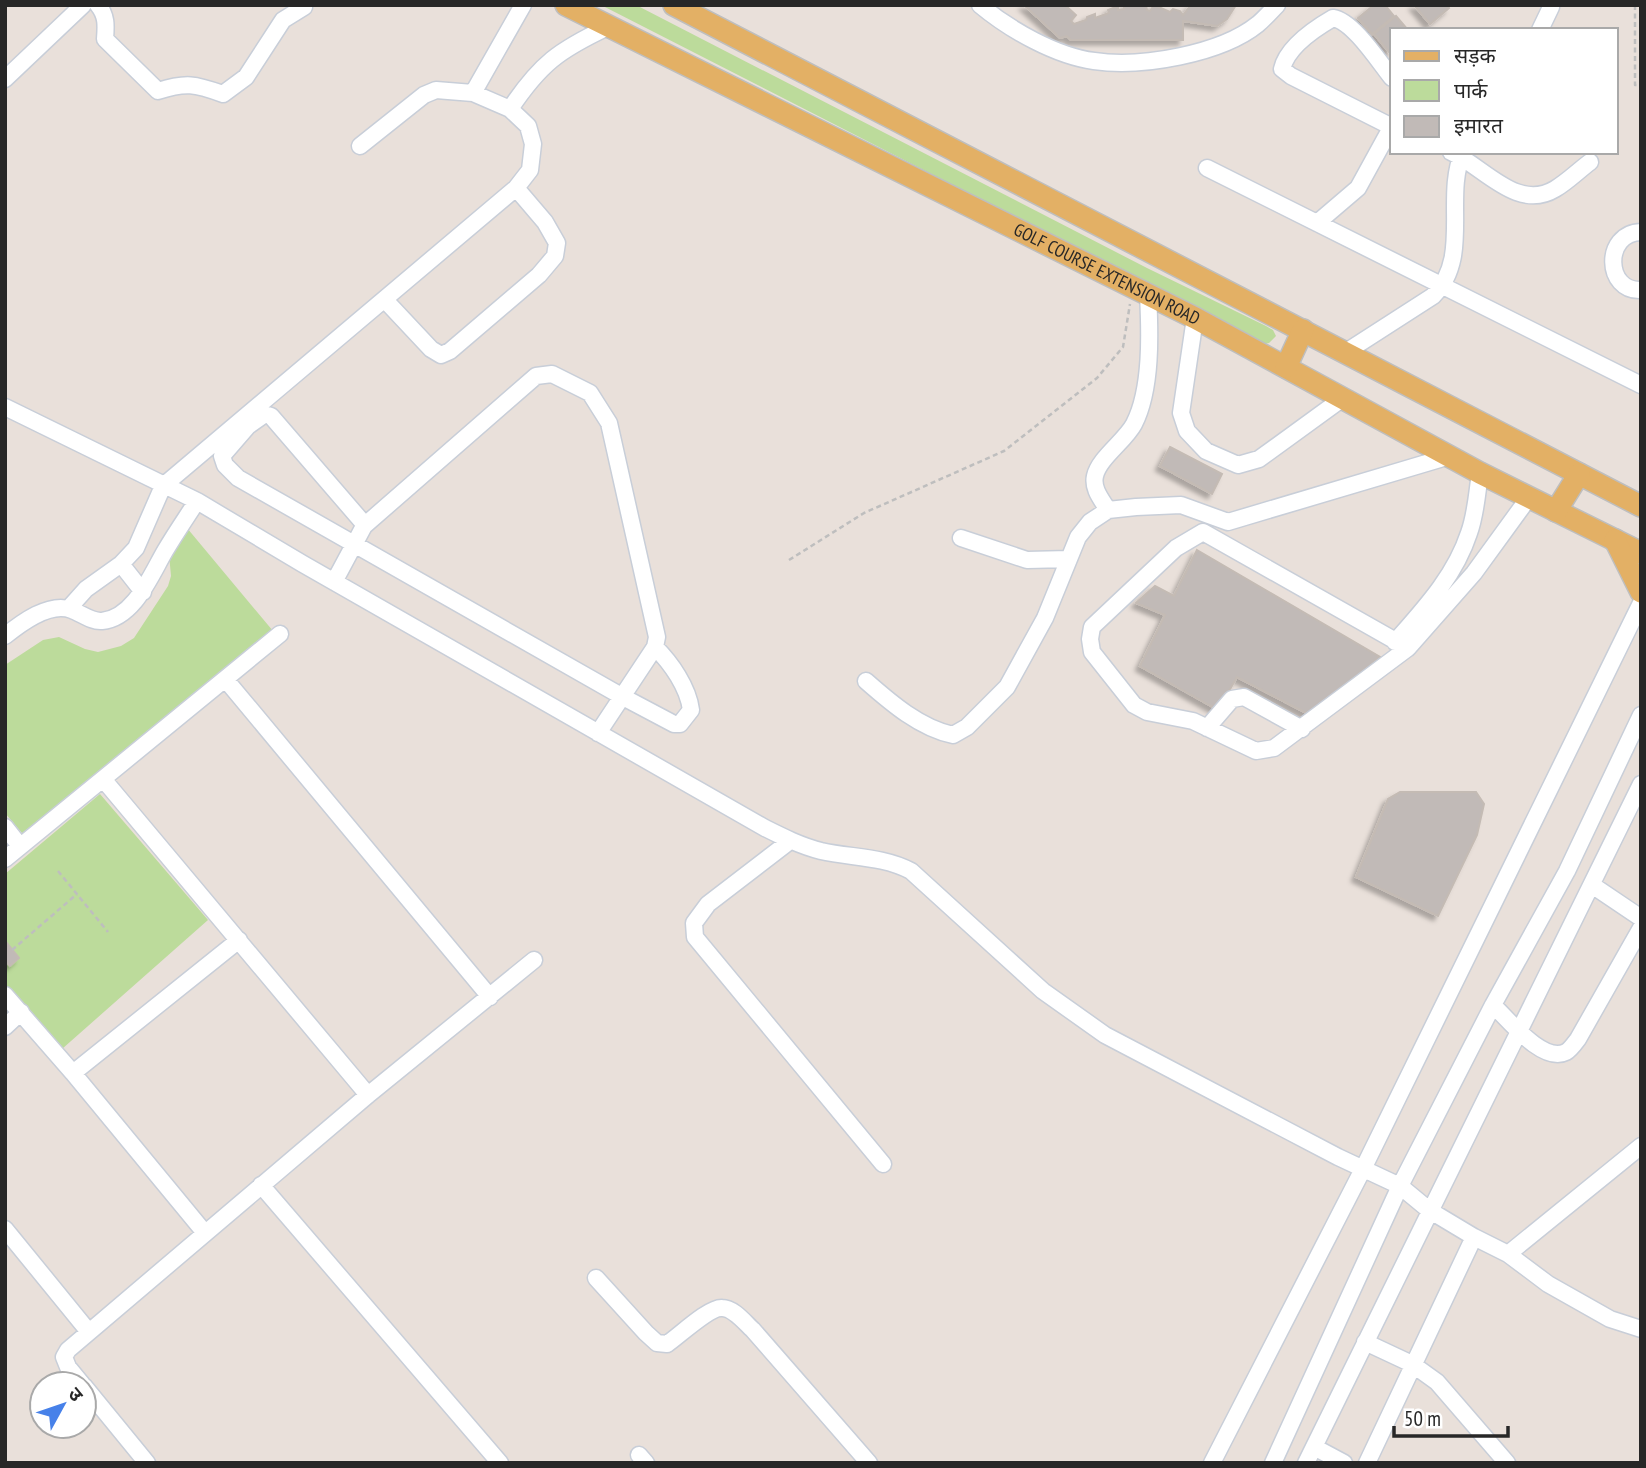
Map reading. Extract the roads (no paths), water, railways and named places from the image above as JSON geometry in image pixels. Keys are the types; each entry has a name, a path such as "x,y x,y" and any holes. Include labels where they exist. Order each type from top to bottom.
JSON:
{"main road":[{"name":"GOLF COURSE EXTENSION ROAD","path":"566,5 1195,318 1480,473 1641,553"},
{"path":"674,5 1641,506"},
{"path":"1286,367 1303,330"},
{"path":"1556,512 1579,474"},
{"path":"1615,540 1641,592"}],"street":[{"path":"5,79 83,5"},
{"path":"98,5 106,22 105,39 159,91 180,84 197,84 223,94 246,77 283,20 304,7 303,5"},
{"path":"473,93 523,5"},
{"path":"980,5 1005,25 1043,45 1092,61 1135,64 1181,56 1226,42 1257,25 1277,5"},
{"path":"1541,28 1551,7"},
{"path":"1390,76 1353,31 1339,19 1333,19 1290,51 1282,69 1390,126"},
{"path":"510,109 544,65 581,40 608,27"},
{"path":"5,636 25,619 69,608 86,589 121,564 142,537 163,486 516,188 530,170 533,144 528,126 510,109 473,93 436,90 424,95 360,146"},
{"path":"1317,223 1358,188 1390,131"},
{"path":"1459,154 1510,190 1526,196 1540,196 1555,189 1590,162"},
{"path":"1346,352 1433,296 1442,286 1456,240 1459,154"},
{"path":"1207,168 1641,385"},
{"path":"385,300 430,349 441,355 450,351 529,284 555,256 557,243 545,222 516,188"},
{"path":"1641,232 1632,232 1622,237 1614,261 1615,274 1622,285 1628,290 1641,290"},
{"path":"1108,510 1094,486 1095,474 1133,425 1141,408 1146,379 1149,324 1140,290"},
{"path":"1195,318 1181,413 1187,431 1206,451 1238,465 1259,459 1343,398"},
{"path":"334,582 365,525 536,376 552,374 590,393 609,423 657,637 655,647 598,733"},
{"path":"5,407 197,501 334,582 790,841 822,851 881,859 911,871 1043,991 1080,1019 1128,1048 1400,1186 1429,1210 1508,1254 1548,1284 1609,1318 1641,1329"},
{"path":"365,525 271,416 265,414 257,419 222,456 225,465 238,478 623,696 674,724 680,724 691,710 689,699 664,656 655,647"},
{"path":"866,681 906,713 940,732 953,735 990,706 1007,687 1045,618 1078,537 1090,523 1108,510 1181,505 1227,522 1450,456"},
{"path":"1402,645 1461,552 1469,532 1480,473"},
{"path":"1402,645 1203,532 1176,548 1093,628 1090,639 1092,652 1134,705 1146,712 1193,721 1256,751 1274,748 1302,729 1402,645 1474,573 1530,496"},
{"path":"69,608 94,621 104,621 127,608 143,592 197,501"},
{"path":"961,538 1027,560 1069,559"},
{"path":"121,564 143,592"},
{"path":"1212,1463 1363,1169 1641,603"},
{"path":"5,859 280,634"},
{"path":"226,680 490,997"},
{"path":"1207,728 1232,699 1244,697 1302,729"},
{"path":"1273,1463 1400,1186 1493,1005 1567,871 1641,715"},
{"path":"103,779 369,1095"},
{"path":"1306,1463 1641,784"},
{"path":"5,827 20,846"},
{"path":"790,841 708,904 694,923 695,937 883,1164"},
{"path":"1591,885 1641,918"},
{"path":"1493,1005 1535,1047 1555,1054 1566,1052 1578,1039 1641,928"},
{"path":"73,1073 239,940"},
{"path":"70,1370 64,1357 68,1350 261,1185 534,960"},
{"path":"5,995 205,1233"},
{"path":"5,1027 21,1012"},
{"path":"1508,1254 1641,1146"},
{"path":"261,1185 500,1463"},
{"path":"5,1229 89,1332"},
{"path":"1367,1463 1474,1237"},
{"path":"596,1278 657,1343 667,1344 710,1311 722,1308 733,1312 753,1330 869,1463"},
{"path":"1365,1342 1412,1364 1437,1382 1507,1463"},
{"path":"98,1403 147,1463"},
{"path":"1314,1447 1344,1463"}]}
